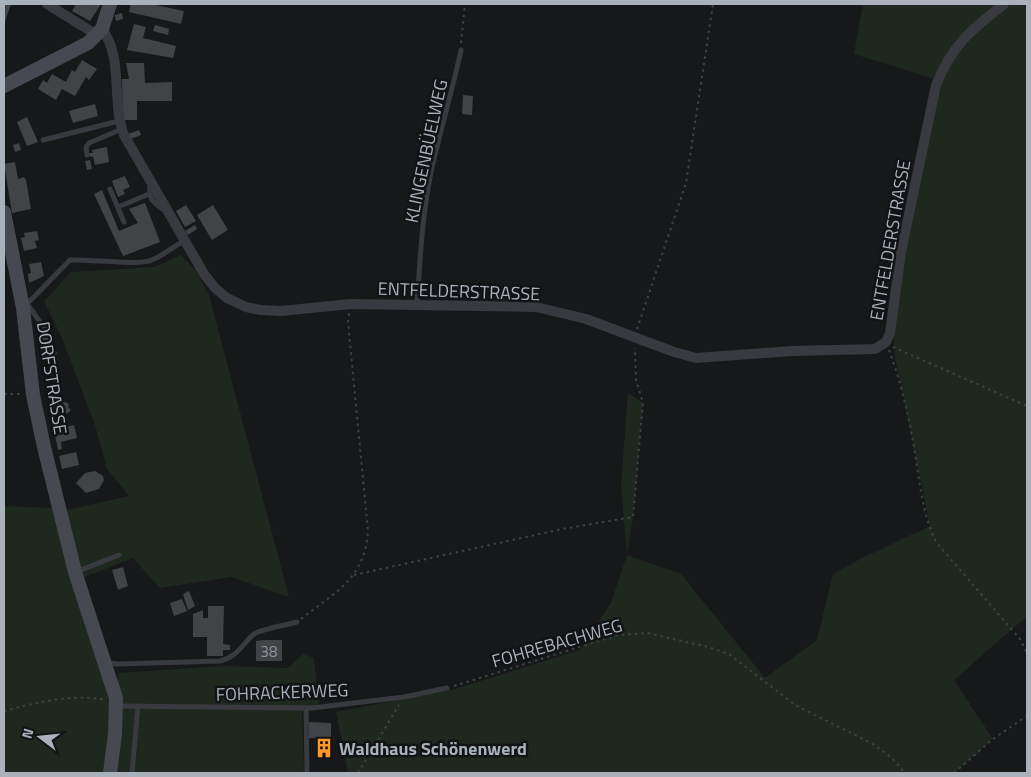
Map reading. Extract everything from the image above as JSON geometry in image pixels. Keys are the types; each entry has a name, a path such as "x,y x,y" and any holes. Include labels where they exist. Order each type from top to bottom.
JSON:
{"street":[{"path":"47,4 100,32"},
{"path":"4,86 80,49 100,32 110,4"},
{"name":"ENTFELDERSTRASSE","path":"100,32 113,46 120,125 150,180 215,288 227,298 246,307 281,312 350,304 536,307 586,318 674,352 696,358 792,351 874,349 886,342 890,333 900,252 936,85 944,63 959,42 1004,4"},
{"name":"DORFSTRASSE","path":"4,212 25,306 33,395 69,550 117,704"},
{"path":"110,773 117,704"}],"lane":[{"name":"KLINGENBÜELWEG","path":"417,304 424,211 443,117 461,50"},
{"path":"43,140 120,125"},
{"path":"87,155 86,147 89,143 120,125"},
{"path":"150,180 149,194 153,203 170,213"},
{"path":"110,189 124,222"},
{"path":"118,207 149,194"},
{"path":"45,329 25,306 70,260 141,263 153,260 186,240"},
{"path":"76,572 119,555"},
{"path":"105,662 117,664 220,661 229,659 242,649 255,633 297,622"},
{"name":"FOHRACKERWEG","path":"117,704 138,706 306,708 404,697 447,688"},
{"path":"132,773 138,706"},
{"path":"306,708 307,773"}],"path":[{"path":"461,50 465,4"},
{"path":"634,337 686,183 713,4"},
{"path":"297,622 354,575 364,556 368,531 348,322"},
{"path":"886,342 902,352 1027,406"},
{"path":"886,342 912,434 922,497 931,531 936,542 1020,640 1027,653"},
{"path":"354,575 562,528 633,517 643,403 636,380 636,356"},
{"path":"4,394 33,395"},
{"name":"FOHREBACHWEG","path":"447,688 618,635 648,633 708,647 729,654 795,704 873,744 892,758 905,773"},
{"path":"358,773 385,724 404,697"},
{"path":"4,710 39,702 95,698 117,704"},
{"path":"954,773 994,739 1027,716"}],"shaded area":[{"path":"863,4 1027,4 1027,616 954,680 993,739 954,773 348,773 336,712 455,689 580,650 611,603 627,555 681,574 765,678 817,640 833,574 930,526 895,357 894,341 902,264 941,81 854,54"},
{"path":"181,255 196,271 209,295 289,597 231,577 160,588 133,558 82,578 63,511 129,496 107,469 95,425 62,338 44,301 71,272 155,267"},
{"path":"628,393 643,403 633,517 627,555 621,485"},
{"path":"4,506 53,508 104,675 110,709 105,773 4,773"},
{"path":"303,654 314,658 319,704 302,712 304,773 117,773 118,673 225,666 288,668"}],"building":[{"path":"4,4 11,4 5,22 4,22"},
{"path":"76,4 101,4 90,21 72,11"},
{"path":"131,4 151,4 184,11 181,24 129,12"},
{"path":"122,13 123,19 116,21 115,15"},
{"path":"134,24 146,27 143,38 176,46 173,58 127,50"},
{"path":"155,25 169,29 168,35 153,31"},
{"path":"82,60 97,69 89,80 86,77 75,96 62,89 56,100 38,89 43,80 47,83 52,74 66,82 72,70 75,72"},
{"path":"126,63 144,63 145,83 172,82 172,101 137,101 137,120 123,120 122,79 129,79"},
{"path":"463,95 473,96 472,115 462,114"},
{"path":"95,104 98,116 73,123 69,111"},
{"path":"27,117 38,142 27,146 17,122"},
{"path":"139,130 141,135 131,139 128,134"},
{"path":"19,143 21,150 15,152 13,145"},
{"path":"107,147 109,162 95,165 93,156 90,157 89,153 93,153 92,150"},
{"path":"90,160 92,169 87,170 85,161"},
{"path":"15,162 18,179 24,177 26,180 31,209 12,213 4,164"},
{"path":"125,176 130,187 123,190 125,194 118,197 112,181"},
{"path":"102,190 119,231 138,223 129,209 145,203 160,242 123,256 94,194"},
{"path":"186,205 196,221 185,227 176,211"},
{"path":"213,205 228,230 212,240 197,215"},
{"path":"195,225 197,229 188,235 185,231"},
{"path":"37,231 39,240 35,241 37,248 24,251 21,238 25,237 24,233"},
{"path":"41,262 44,276 29,283 28,274 31,273 29,264"},
{"path":"50,334 57,354 43,358 39,337"},
{"path":"56,401 57,404 65,402 69,404 68,407 71,410 68,413 52,418 49,403"},
{"path":"74,425 77,438 61,442 62,449 58,450 54,430"},
{"path":"76,452 79,465 62,469 59,456"},
{"path":"95,471 103,476 104,480 99,489 86,493 76,483 85,473"},
{"path":"123,567 128,586 118,590 112,570"},
{"path":"189,591 195,606 188,610 183,594"},
{"path":"182,599 187,611 174,616 170,603"},
{"path":"208,606 224,606 223,644 230,645 230,650 223,650 223,656 207,656 207,637 193,637 193,614 203,610 203,618 208,618"},
{"path":"282,640 282,661 256,661 256,641"},
{"name":"Waldhaus Schönenwerd","path":"309,722 331,723 331,759 317,759 317,738 309,738"}],"place":[{"name":"Waldhaus Schönenwerd","path":"324,748"}]}
